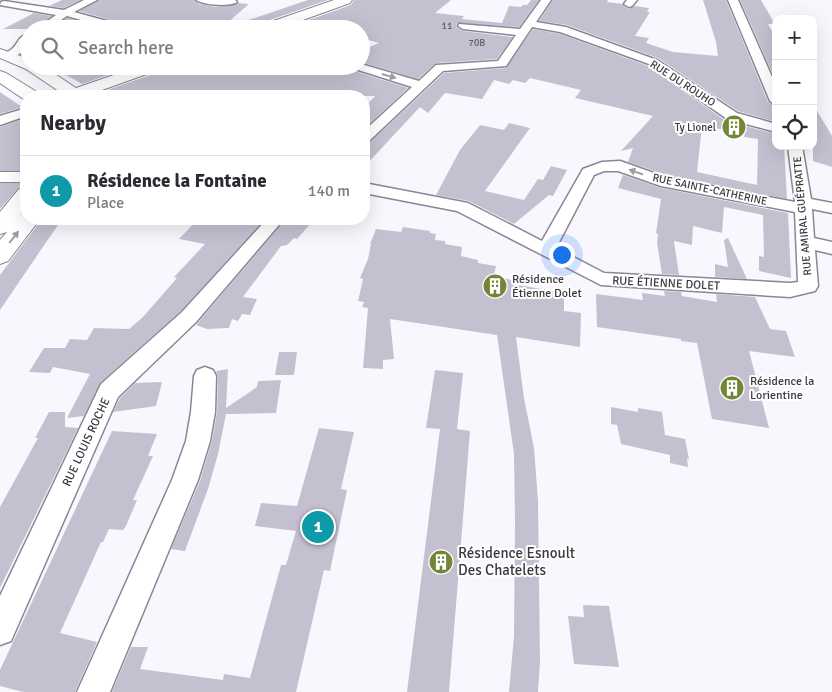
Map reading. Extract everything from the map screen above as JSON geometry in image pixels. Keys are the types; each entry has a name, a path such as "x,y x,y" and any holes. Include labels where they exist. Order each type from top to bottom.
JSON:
{"main road":[{"path":"289,20 346,0"},
{"path":"4,55 20,62"},
{"path":"44,75 66,90"},
{"path":"91,90 132,75"},
{"path":"0,76 21,90"},
{"path":"0,227 20,201"},
{"path":"0,256 24,225"}],"street":[{"path":"54,20 92,0"},
{"path":"201,0 232,2"},
{"path":"370,133 440,68 502,64 546,0"},
{"path":"733,0 772,92"},
{"path":"5,3 65,13 91,20"},
{"name":"RUE DU ROUHO","path":"463,26 562,29 653,62 732,116 772,127"},
{"path":"4,55 18,50 20,45"},
{"path":"370,70 422,86"},
{"path":"0,121 20,114"},
{"name":"RUE AMIRAL GUÉPRATTE","path":"796,150 803,206 808,286"},
{"name":"RUE SAINTE-CATHERINE","path":"546,250 588,172 602,167 620,166 661,180 803,206 832,208"},
{"path":"0,178 20,177"},
{"name":"RUE ÉTIENNE DOLET","path":"370,189 462,207 601,279 790,290 808,286"},
{"name":"RUE LOUIS ROCHE","path":"0,630 109,392 189,317 271,225"},
{"path":"805,242 832,248"},
{"path":"93,692 185,480 198,441 204,412 205,376"}],"building":[{"path":"62,0 80,0 64,8 49,6"},
{"path":"99,0 194,0 199,4 216,7 238,3 249,4 230,20 111,20 79,11"},
{"path":"308,0 328,0 270,20 249,20"},
{"path":"354,0 451,0 435,13 464,16 462,19 502,23 509,6 521,7 527,5 531,0 539,0 519,27 457,23 456,27 463,31 513,37 497,59 436,63 418,79 370,65 370,47 379,43 370,40 370,20 309,20 351,5"},
{"path":"553,0 608,0 607,2 622,4 628,9 635,6 649,8 647,12 650,12 635,36 649,38 646,43 673,52 718,56 716,42 703,0 726,0 768,102 772,104 772,121 738,111 658,58 567,25 539,21"},
{"path":"740,0 761,0 772,19 772,24 768,24 772,31 772,72"},
{"path":"34,13 51,16 46,20 20,20"},
{"path":"20,20 20,29 3,29"},
{"path":"533,29 560,34 648,66 726,121 772,133 772,150 784,150 787,199 666,175 628,162 633,148 621,151 653,116 575,98 581,90 530,78 525,83 513,80 509,84 494,80 482,99 445,93 428,113 420,107 370,161 370,142 444,73 506,68","holes":["702,126 745,133 744,137 758,139 757,185 697,172"]},
{"path":"66,75 108,75 82,84"},
{"path":"151,75 367,75 408,88 370,123 370,101 375,96 370,96 370,90 108,90"},
{"path":"0,92 20,106 20,108 0,114"},
{"path":"817,111 832,136 832,167 813,161 813,150 817,150"},
{"path":"20,120 20,170 0,170 0,127"},
{"path":"509,123 530,128 485,191 524,200 538,179 543,180 551,166 567,170 553,196 549,195 514,224 469,201 436,195 460,150 480,125 504,130"},
{"path":"623,175 661,188 788,213 791,278 759,271 759,256 764,257 763,215 724,207 722,233 693,226 692,245 674,241 679,275 662,274 657,243 658,234 656,233 661,199 618,188"},
{"path":"0,184 20,184 20,186 0,209"},
{"path":"38,225 58,225 0,310 0,275"},
{"path":"192,225 260,225 181,311 100,383 84,416 67,418 90,374 53,367 50,373 29,372 44,348 65,348 70,339 87,340 94,328 129,329 143,317 177,278 174,277 205,244 179,239"},
{"path":"281,225 309,225 297,239 294,238 287,245 281,246 243,297 257,299 250,315 242,314 238,321 232,319 229,328 207,329 196,325"},
{"path":"403,227 430,231 430,233 436,234 435,240 445,241 445,244 462,247 461,256 478,260 478,263 496,266 494,275 514,281 513,284 564,293 564,311 581,313 580,347 516,337 524,398 534,448 538,501 540,661 538,692 509,692 514,636 514,454 497,335 390,319 394,359 383,360 383,369 363,368 368,308 362,307 364,302 358,301 363,279 360,278 368,259 370,244 376,229 401,232"},
{"path":"728,238 747,279 715,277 715,264 728,267 724,240"},
{"name":"Résidence la Lorientine","path":"664,291 681,292 682,296 717,302 716,294 755,297 770,329 786,331 795,357 749,351 769,428 712,419 697,343 597,327 596,294 643,300 642,293 665,296"},
{"path":"279,352 297,352 294,375 275,375"},
{"path":"228,369 226,408 257,387 258,381 281,380 276,413 226,414 218,454 208,489 185,551 171,549 200,481 212,441 217,412 218,376 216,371"},
{"name":"Résidence Esnoult Des Chatelets","path":"435,370 463,373 457,429 470,431 449,692 407,692 440,429 426,428"},
{"path":"162,382 156,406 113,412 120,398 135,383"},
{"path":"611,407 638,412 638,408 662,412 665,435 685,439 689,459 687,458 688,467 670,463 670,455 621,444 617,425 611,424"},
{"path":"49,412 65,412 65,427 78,428 0,588 0,507 38,438 35,438"},
{"path":"319,428 354,432 341,489 347,490 330,571 324,570 296,692 112,692 131,647 148,647 140,669 223,680 224,674 250,678 281,565 286,565 296,531 255,526 261,503 297,506"},
{"path":"112,431 157,434 148,456 153,456 133,500 137,500 126,526 123,530 109,529 103,542 101,542 60,633 97,642 75,692 23,692 0,686 0,670"},
{"path":"583,605 609,606 619,667 574,664 568,616 584,617"}],"place":[{"name":"Ty Lionel","path":"734,127"},
{"name":"Résidence Étienne Dolet","path":"495,286"},
{"name":"Résidence la Lorientine","path":"732,388"},
{"name":"Résidence la Fontaine","path":"318,527"},
{"name":"Résidence Esnoult Des Chatelets","path":"441,562"}]}
